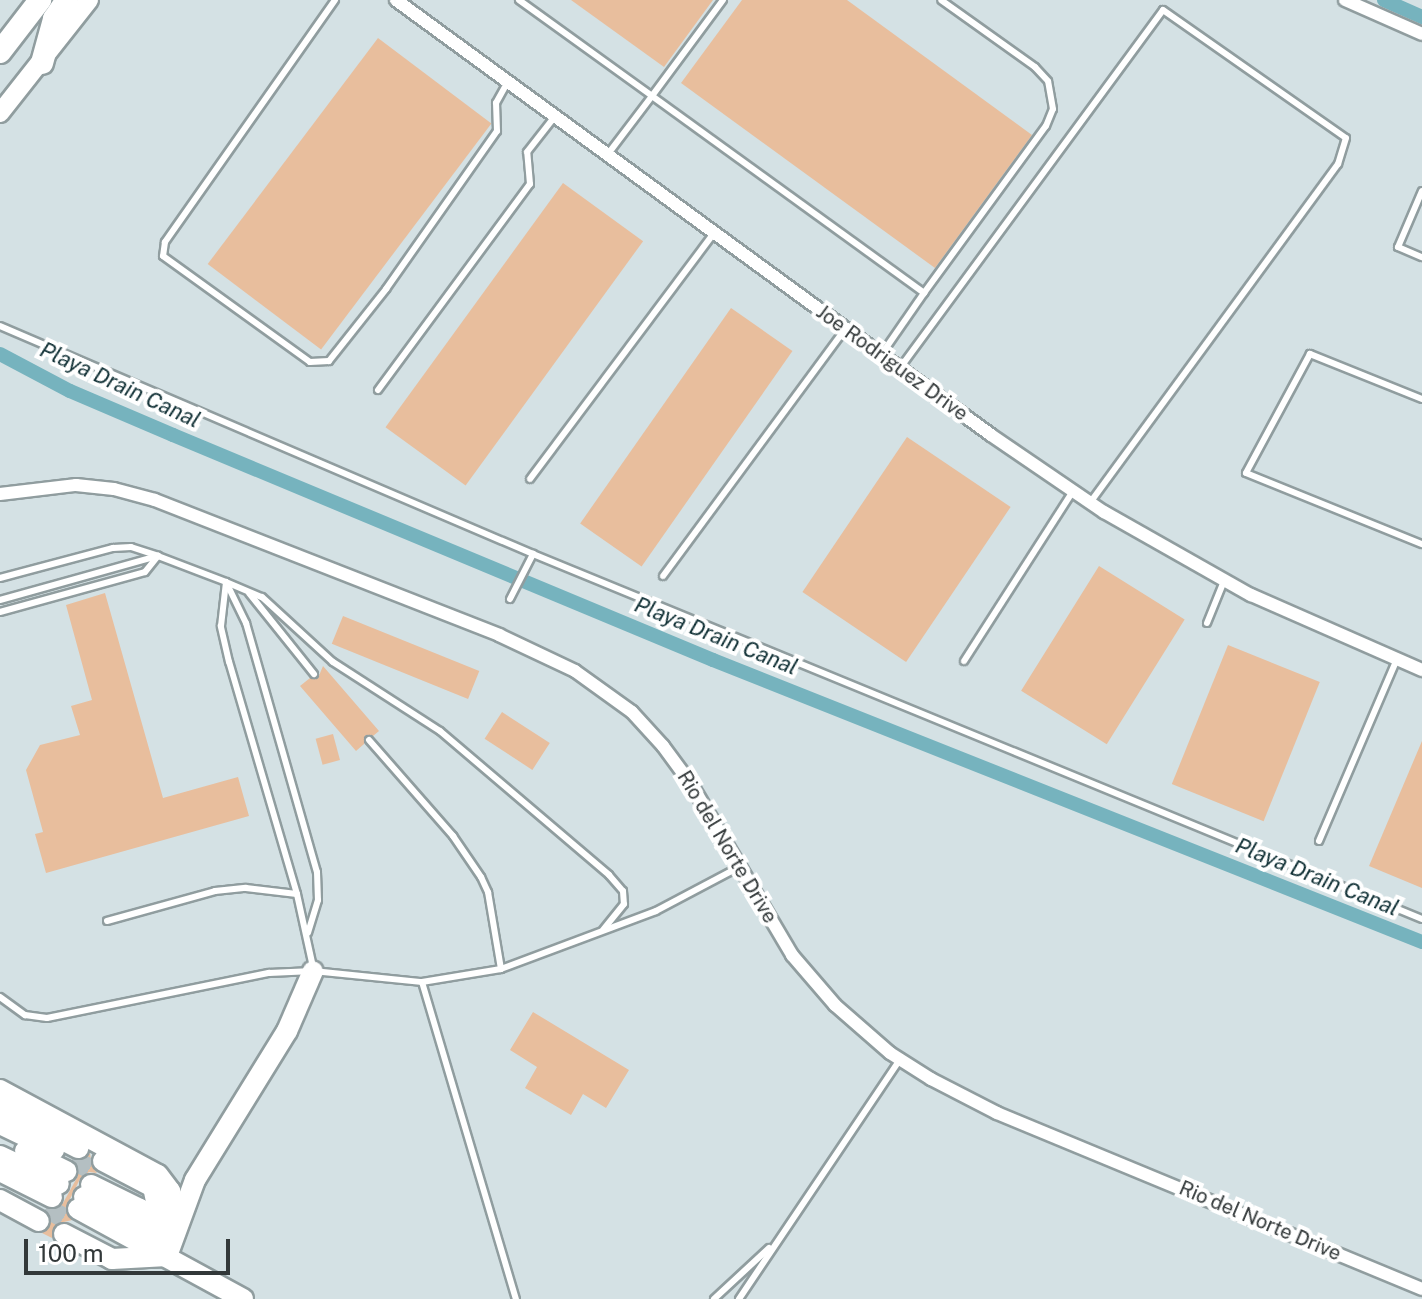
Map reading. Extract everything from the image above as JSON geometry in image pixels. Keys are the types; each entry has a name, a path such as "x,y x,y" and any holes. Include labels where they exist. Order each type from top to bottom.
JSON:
{"highway":[{"path":"0,52 40,0"},
{"path":"42,63 54,19 67,0"}],"main road":[{"path":"0,113 89,0"},
{"path":"167,1256 195,1180 287,1031 313,971"},
{"path":"0,1090 158,1175 170,1191 167,1256"},
{"path":"0,1108 59,1184"},
{"path":"0,1124 59,1184"},
{"path":"0,1139 59,1184"},
{"path":"0,1156 59,1184"},
{"path":"0,1171 59,1184"},
{"path":"0,1185 59,1184"},
{"path":"0,1200 59,1184"},
{"path":"84,1197 140,1209 167,1256"},
{"path":"84,1197 112,1259 167,1256"},
{"path":"84,1197 167,1256 243,1299"}],"street":[{"name":"Joe Rodriguez Drive","path":"396,0 881,355 1090,503 1224,581 1422,670"},
{"path":"1345,0 1422,34"},
{"name":"Rio del Norte Drive","path":"0,494 76,485 132,493 499,635 596,684 648,728 677,763 792,955 863,1031 900,1059 954,1092 997,1113 1422,1289"}],"lane":[{"path":"335,0 165,242 163,256 310,362 329,361 497,131 496,103 508,80"},
{"path":"519,0 924,293"},
{"path":"608,154 723,0"},
{"path":"881,355 1046,126 1053,109 1048,81 1035,67 941,0"},
{"path":"900,368 1163,10 1346,138 1338,164 1090,503"},
{"path":"378,390 530,184 527,152 556,115"},
{"path":"1422,191 1398,247 1422,257"},
{"path":"530,479 715,232"},
{"path":"0,326 533,554 1422,919"},
{"path":"663,576 846,328"},
{"path":"1422,399 1310,354 1246,473 1422,544"},
{"path":"964,661 1073,491"},
{"path":"0,578 113,548 131,547 247,589 274,605 342,669 440,731 618,884 624,904 603,930"},
{"path":"510,599 533,554"},
{"path":"0,600 158,556"},
{"path":"0,612 145,572 158,556"},
{"path":"1207,623 1224,581"},
{"path":"226,582 221,626 229,662 308,933 313,971"},
{"path":"226,582 246,623 317,872 318,900 308,933"},
{"path":"247,589 314,674"},
{"path":"1319,841 1397,659"},
{"path":"369,740 453,836 477,869 488,892 501,969"},
{"path":"0,997 25,1015 60,1017 237,978 313,971 422,982 501,969 656,911 739,867"},
{"path":"107,921 215,891 246,888 297,894"},
{"path":"422,982 516,1299"},
{"path":"739,1299 900,1059"},
{"path":"714,1299 778,1240"}],"building":[{"path":"571,0 713,0 664,67"},
{"path":"742,0 847,0 1032,135 935,268 681,83"},
{"path":"378,38 491,123 321,349 208,264"},
{"path":"563,183 643,241 466,486 385,427"},
{"path":"731,308 792,351 642,566 580,523"},
{"path":"907,437 1011,507 906,662 802,592"},
{"path":"1099,566 1185,620 1107,744 1021,691"},
{"path":"105,593 163,798 238,777 249,816 46,873 35,834 43,832 26,770 40,745 80,735 71,706 92,700 66,605"},
{"path":"343,616 479,671 468,699 332,644"},
{"path":"1228,645 1320,682 1264,821 1172,784"},
{"path":"323,666 379,731 373,736 366,735 364,744 356,751 300,686 310,678 318,678"},
{"path":"502,712 550,743 532,770 485,739"},
{"path":"333,734 340,760 323,765 316,739"},
{"path":"1422,741 1422,888 1369,866"},
{"path":"533,1012 629,1070 606,1108 583,1094 571,1115 525,1088 537,1067 510,1050"},
{"path":"90,1153 92,1167 97,1173 89,1172 80,1179 65,1209 72,1220 56,1224 52,1238 42,1233 52,1221 45,1210 58,1208 63,1203 78,1176 77,1164 72,1160 84,1159"}],"waterway":[{"path":"1384,0 1422,17"},
{"name":"Playa Drain Canal","path":"0,354 70,391 713,660 1422,942"}],"tunnel":[{"path":"72,1159 97,1173"},
{"path":"46,1208 71,1222"}]}
